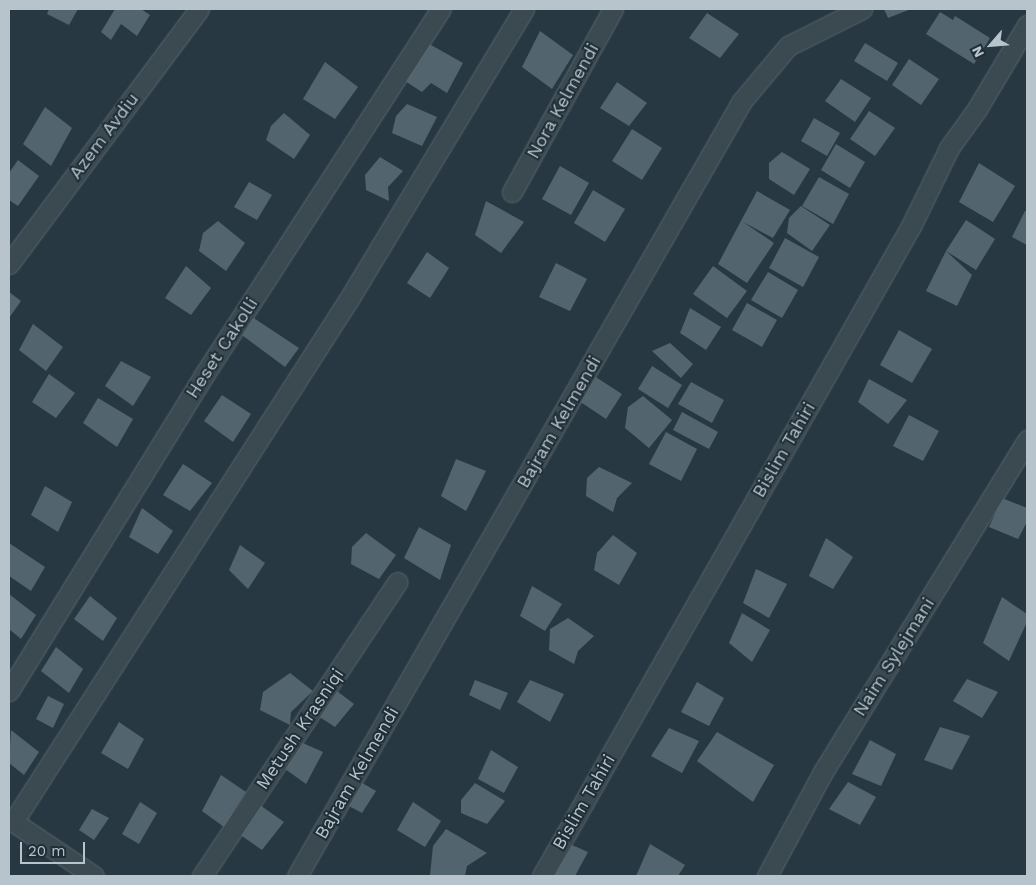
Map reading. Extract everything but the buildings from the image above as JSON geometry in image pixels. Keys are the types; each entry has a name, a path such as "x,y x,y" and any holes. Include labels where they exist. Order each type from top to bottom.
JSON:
{"street":[{"name":"Azem Avdiu","path":"9,264 199,9"},
{"name":"Heset Cakolli","path":"9,691 204,375 442,9"},
{"path":"94,876 11,821 344,308 524,9"},
{"name":"Nora Kelmendi","path":"512,192 613,9"},
{"name":"Bajram Kelmendi","path":"297,876 742,100 788,46 862,9"},
{"name":"Bislim Tahiri","path":"542,876 911,226 948,148 977,109 1027,25"},
{"name":"Naim Sylejmani","path":"767,876 823,772 1027,440"},
{"name":"Metush Krasniqi","path":"202,876 397,582"}]}
